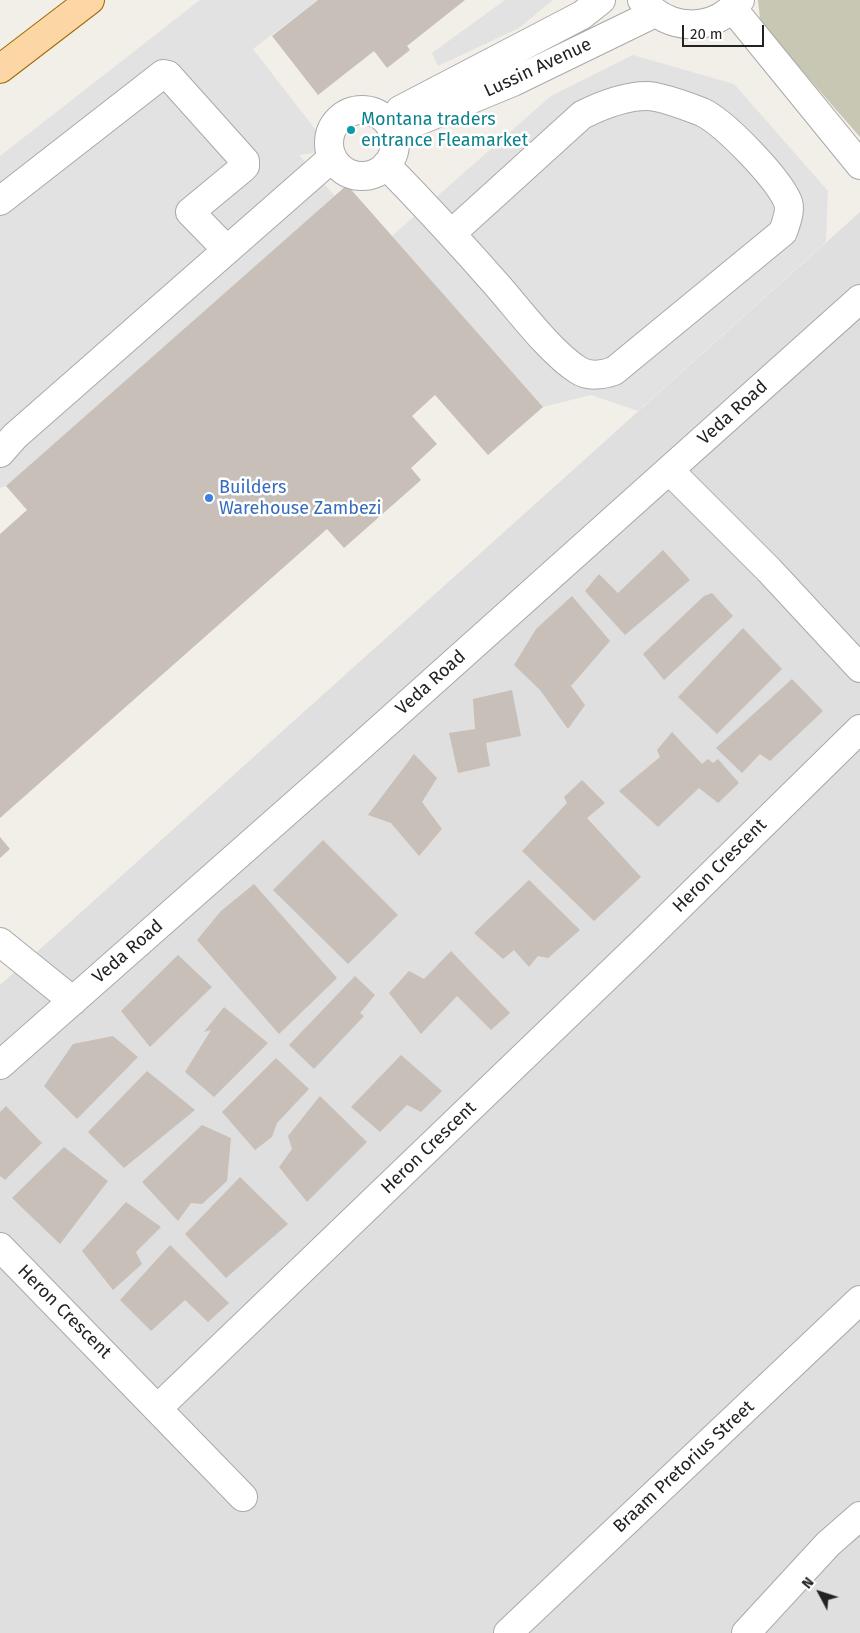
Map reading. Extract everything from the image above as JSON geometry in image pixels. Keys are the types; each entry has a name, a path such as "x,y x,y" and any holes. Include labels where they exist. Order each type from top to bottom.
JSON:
{"main road":[{"path":"0,69 90,0"}],"street":[{"name":"Lussin Avenue","path":"388,125 582,16 601,0"},
{"name":"Lussin Avenue","path":"388,125 513,82 648,6 673,22 694,25 715,20 736,4"},
{"path":"736,4 860,165"},
{"path":"0,201 163,74 168,75 245,161 245,166 242,169 190,212 227,250"},
{"path":"386,164 452,233 544,339 578,371 590,375 614,371 783,232 787,219 788,204 777,185 752,155 714,121 702,112 648,96 603,104 582,115 452,233"},
{"path":"363,110 374,112 388,125 394,147 386,164 376,172 364,176 351,174 340,168 332,158 329,136 341,117 351,112 363,110"},
{"path":"0,453 15,436 102,358 332,158"},
{"name":"Veda Road","path":"0,1065 860,299"},
{"path":"669,470 769,570 860,668"},
{"name":"Heron Crescent","path":"0,1247 158,1408 643,942 860,728"},
{"path":"0,942 73,1001"},
{"name":"Braam Pretorius Street","path":"508,1633 860,1300"},
{"path":"158,1408 242,1496"},
{"path":"746,1633 828,1544 860,1516"}],"shaded area":[{"path":"200,0 318,0 253,49 329,147 330,151 299,155 335,196 6,486 0,488 0,156"},
{"path":"505,0 553,0 519,28 438,66 432,53"},
{"path":"758,0 860,0 860,137 782,48 760,19"},
{"path":"633,55 734,84 828,191 826,242 638,411 591,395 543,407 392,236 551,96"},
{"path":"860,212 860,1633 0,1633 0,985"}],"building":[{"path":"318,0 465,0 407,46 410,50 387,68 374,51 318,95 272,36"},
{"name":"Builders Warehouse Zambezi","path":"347,185 543,407 488,455 435,395 412,416 437,444 411,468 421,480 344,548 327,529 0,818 0,534 27,510 6,486"},
{"path":"663,550 690,580 625,635 585,591 599,574 618,593"},
{"path":"712,593 733,616 664,680 643,654 704,596"},
{"path":"572,596 610,641 571,686 585,705 568,729 540,690 514,665 536,629"},
{"path":"743,628 782,669 717,734 678,697"},
{"path":"792,679 823,711 770,761 760,754 742,773 716,748"},
{"path":"512,690 521,736 486,743 490,766 458,773 449,733 475,729 473,699"},
{"path":"672,732 702,764 708,759 713,763 718,759 739,783 718,803 699,788 658,827 619,791 660,757 657,750"},
{"path":"414,754 437,778 422,802 442,829 419,856 391,823 368,815"},
{"path":"582,780 605,803 587,818 641,877 594,921 522,851 567,803 564,797"},
{"path":"0,837 10,849 0,858"},
{"path":"323,840 398,915 348,964 273,890"},
{"path":"529,880 580,930 548,958 538,956 529,967 514,950 503,959 474,933"},
{"path":"254,884 337,978 279,1034 197,940 221,911"},
{"path":"451,951 510,1013 491,1030 457,996 421,1034 389,993 409,971 424,979"},
{"path":"178,955 212,987 150,1047 121,1011"},
{"path":"355,976 375,995 360,1013 364,1016 314,1069 289,1045"},
{"path":"224,1007 268,1043 214,1097 185,1072 211,1030 204,1032"},
{"path":"113,1036 138,1057 77,1119 44,1086 73,1044"},
{"path":"401,1055 442,1091 421,1112 407,1105 380,1132 351,1107"},
{"path":"276,1058 309,1089 277,1123 272,1137 255,1150 222,1112"},
{"path":"147,1071 195,1110 124,1168 88,1132"},
{"path":"320,1096 367,1142 307,1202 279,1167 292,1149 288,1136"},
{"path":"6,1106 42,1143 5,1180 0,1176 0,1112"},
{"path":"202,1125 231,1138 227,1181 202,1204 191,1203 178,1221 142,1182"},
{"path":"64,1147 108,1181 60,1244 12,1198"},
{"path":"240,1177 288,1224 226,1278 185,1234"},
{"path":"126,1202 161,1227 136,1252 142,1264 113,1290 82,1251"},
{"path":"170,1245 229,1303 208,1322 185,1300 151,1331 120,1300"}],"place":[{"name":"Montana traders entrance Fleamarket","path":"351,130"},
{"name":"Builders Warehouse Zambezi","path":"209,498"}]}
